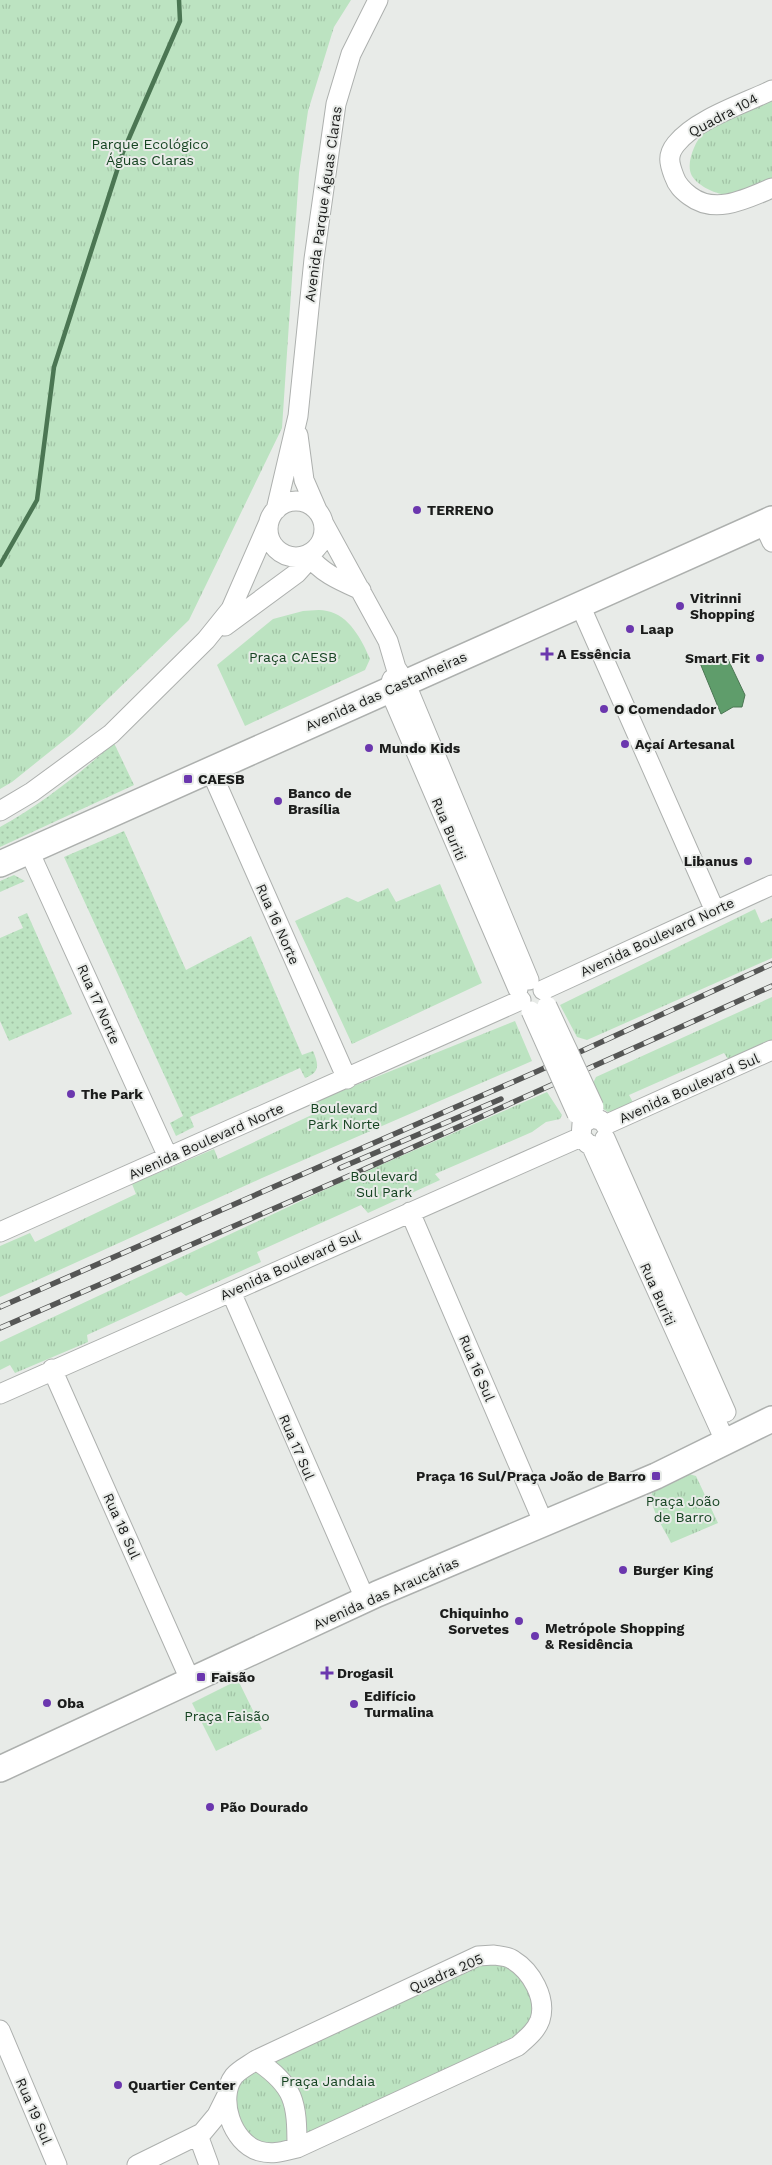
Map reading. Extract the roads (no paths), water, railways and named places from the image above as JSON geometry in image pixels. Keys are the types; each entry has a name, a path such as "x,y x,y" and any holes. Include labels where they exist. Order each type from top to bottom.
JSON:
{"main road":[{"name":"Avenida das Castanheiras","path":"0,864 210,769 397,680 769,528"},
{"name":"Avenida das Araucárias","path":"0,1769 366,1601 656,1476 772,1419"}],"street":[{"name":"Avenida Parque Águas Claras","path":"321,517 304,480 300,456 298,416 314,259 336,104 351,54 378,0"},
{"name":"Quadra 104","path":"772,90 695,127 675,146 669,160 676,182 682,191 700,204 716,206 743,201 772,188"},
{"name":"Avenida Parque Águas Claras","path":"0,811 32,792 111,734 206,640 231,609 272,516 298,416"},
{"path":"292,502 310,504 321,517 325,532 320,545 307,555 288,556 274,547 268,530 272,516 292,502"},
{"name":"Rua Buriti","path":"321,517 388,641 397,680 532,997 592,1126 732,1440"},
{"name":"Avenida Parque Águas Claras","path":"206,640 297,573 306,563 307,555"},
{"path":"307,555 315,565 339,580 361,590"},
{"path":"580,605 715,911"},
{"name":"Rua 16 Norte","path":"210,769 347,1078"},
{"name":"Rua 17 Norte","path":"29,851 168,1157"},
{"name":"Avenida Boulevard Norte","path":"0,1232 532,997 772,884"},
{"name":"Avenida Boulevard Sul","path":"0,1394 52,1369 410,1212 592,1126 772,1050"},
{"name":"Rua 16 Sul","path":"410,1212 541,1517 542,1525"},
{"name":"Rua 17 Sul","path":"231,1292 366,1601"},
{"name":"Rua 18 Sul","path":"52,1369 191,1682"},
{"name":"Quadra 205","path":"494,1955 512,1958 529,1973 539,1998 540,2018 534,2032 518,2046 297,2148 275,2154 257,2151 240,2136 228,2113 227,2089 234,2075 256,2060 478,1956 494,1955"},
{"name":"Rua 19 Sul","path":"0,2030 57,2165"},
{"path":"256,2060 275,2073 293,2096 297,2114 297,2148"},
{"name":"Quadra 205","path":"137,2165 200,2134 217,2115 227,2095"},
{"path":"209,2165 200,2134 240,2136"}],"waterway":[{"path":"0,565 37,500 54,367 123,152 180,21 179,0"}],"railway":[{"path":"0,1307 538,1071 772,964"},
{"path":"0,1328 358,1172 772,986"},
{"path":"340,1168 501,1099"}],"place":[{"name":"TERRENO","path":"417,510"},
{"name":"Vitrinni Shopping","path":"680,606"},
{"name":"Laap","path":"630,629"},
{"name":"A Essência","path":"547,654"},
{"name":"Smart Fit","path":"760,658"},
{"name":"O Comendador","path":"604,709"},
{"name":"Açaí Artesanal","path":"625,744"},
{"name":"Mundo Kids","path":"369,748"},
{"name":"CAESB","path":"188,779"},
{"name":"Banco de Brasília","path":"278,801"},
{"name":"Libanus","path":"748,861"},
{"name":"The Park","path":"71,1094"},
{"name":"Praça 16 Sul/Praça João de Barro","path":"656,1476"},
{"name":"Burger King","path":"623,1570"},
{"name":"Chiquinho Sorvetes","path":"519,1621"},
{"name":"Metrópole Shopping & Residência","path":"535,1636"},
{"name":"Drogasil","path":"327,1673"},
{"name":"Faisão","path":"201,1677"},
{"name":"Oba","path":"47,1703"},
{"name":"Edifício Turmalina","path":"354,1704"},
{"name":"Pão Dourado","path":"210,1807"},
{"name":"Quartier Center","path":"118,2085"}],"park label":[{"name":"Parque Ecológico Águas Claras","path":"150,152"},
{"name":"Praça CAESB","path":"293,657"},
{"name":"Boulevard Park Norte","path":"344,1116"},
{"name":"Boulevard Sul Park","path":"384,1184"},
{"name":"Praça João de Barro","path":"683,1509"},
{"name":"Praça Faisão","path":"227,1716"},
{"name":"Praça Jandaia","path":"328,2081"}]}
